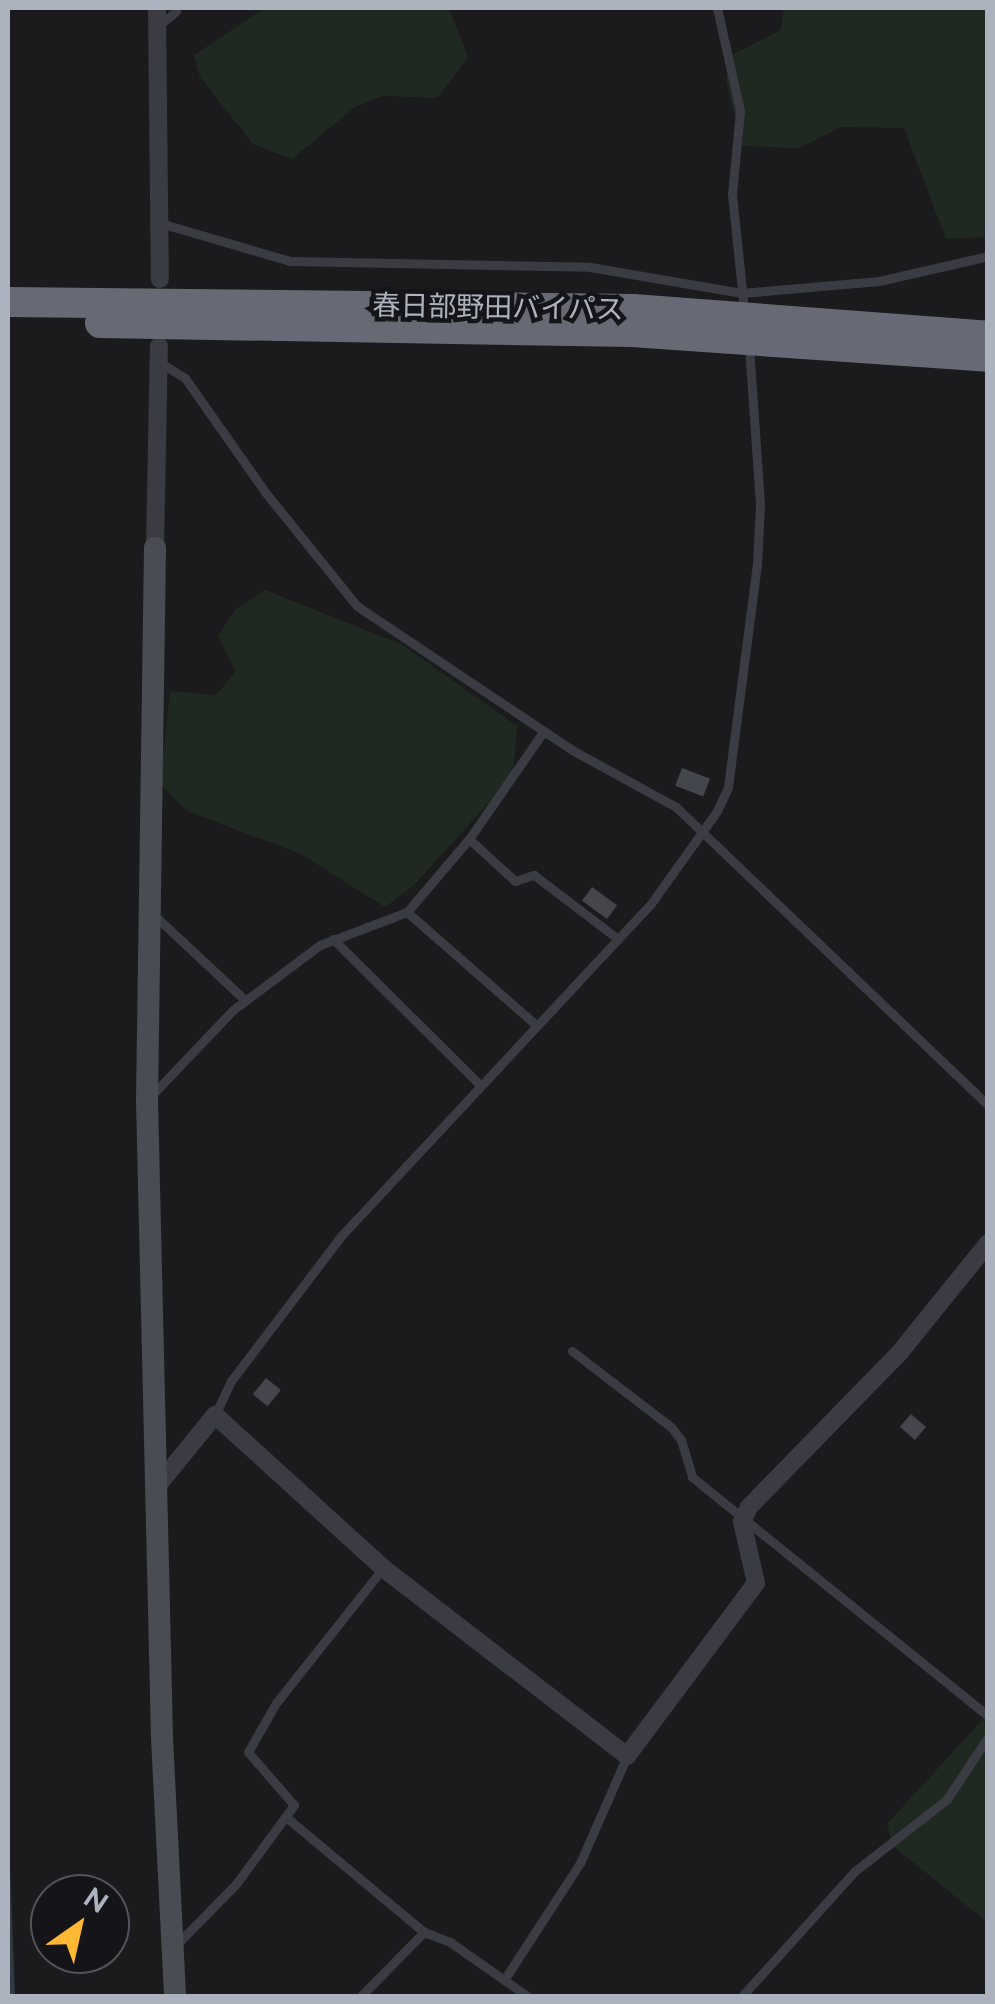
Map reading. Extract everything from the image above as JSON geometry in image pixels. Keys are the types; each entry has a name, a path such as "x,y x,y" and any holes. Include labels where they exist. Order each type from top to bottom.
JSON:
{"highway":[{"name":"春日部野田バイパス","path":"8,302 106,312 745,316 988,336"},
{"name":"春日部野田バイパス","path":"8,323 106,312"},
{"name":"春日部野田バイパス","path":"745,316 988,357"}],"street":[{"path":"160,279 164,15"},
{"path":"160,354 147,1100 176,1996"},
{"path":"158,1485 215,1415 383,1568 627,1756 756,1583 744,1517 761,1490 901,1351 988,1243"}],"lane":[{"path":"215,1415 231,1381 340,1236 618,939 706,832 728,787 757,564 760,504 732,194 740,110 717,8"},
{"path":"160,223 290,261 590,267 745,316 988,256"},
{"path":"160,354 185,378 265,492 358,606 543,732 676,807 988,1105"},
{"path":"147,1100 246,1000 334,938 407,912 469,839 543,732"},
{"path":"469,839 515,881 534,875 618,939"},
{"path":"151,912 246,1000"},
{"path":"407,912 536,1025"},
{"path":"334,938 479,1084"},
{"path":"572,1351 671,1427 682,1440 692,1476 988,1716"},
{"path":"172,1949 236,1884 287,1818 294,1805 286,1789 248,1752 276,1703 383,1568"},
{"path":"742,1996 856,1870 947,1800 988,1737"},
{"path":"504,1980 580,1863 627,1756"},
{"path":"287,1818 424,1932 527,1996"},
{"path":"361,1996 424,1932"}],"shaded area":[{"path":"265,8 449,8 468,57 437,98 383,96 355,107 292,159 253,144 200,77 194,55"},
{"path":"784,8 987,8 987,237 946,239 904,128 841,127 799,148 742,146 726,81 730,56 781,30"},
{"path":"265,590 401,644 517,726 513,776 413,886 385,907 301,854 187,811 160,784 170,691 216,695 236,671 218,636 235,610"},
{"path":"982,1720 987,1723 987,1922 893,1846 887,1824"},
{"path":"8,1813 15,1996 8,1996"}],"building":[{"path":"682,768 710,779 703,796 675,786"},
{"path":"592,887 617,905 607,919 582,901"},
{"path":"266,1378 281,1390 268,1406 253,1394"},
{"path":"911,1414 926,1427 915,1440 900,1427"}]}
